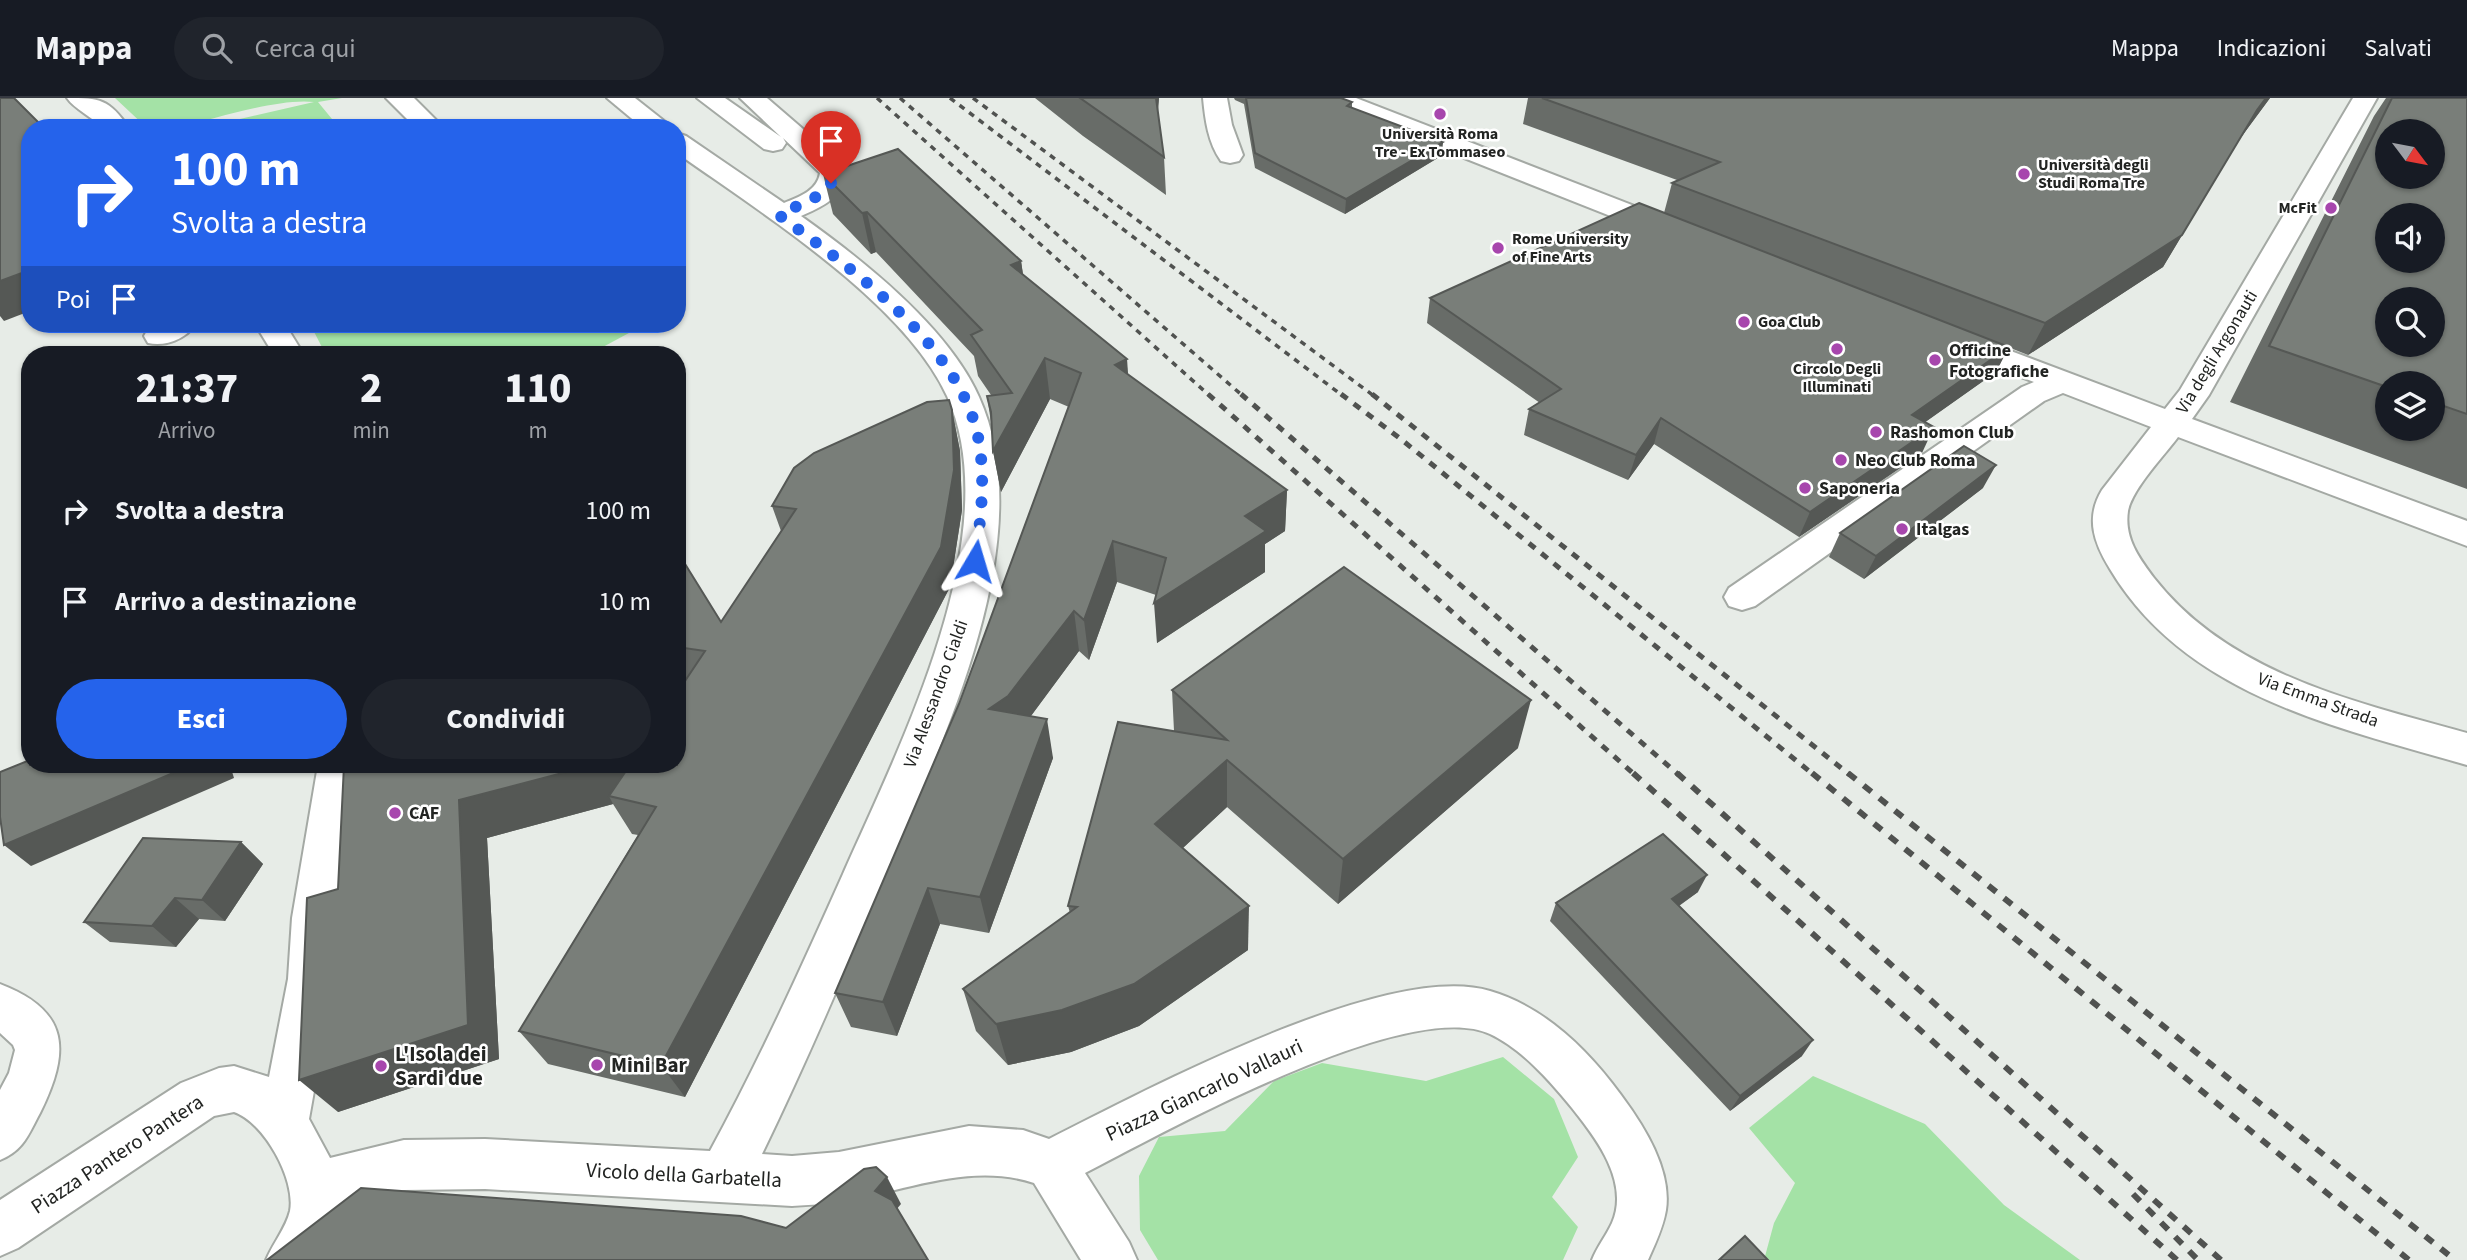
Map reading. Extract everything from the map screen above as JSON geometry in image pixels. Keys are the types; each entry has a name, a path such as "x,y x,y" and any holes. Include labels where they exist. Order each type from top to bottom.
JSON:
{"street":[{"path":"79,98 108,119"},
{"path":"398,98 422,119"},
{"path":"619,98 648,119"},
{"path":"709,98 831,183"},
{"path":"752,98 833,172 831,183 820,195 779,215"},
{"path":"1215,98 1219,125 1230,155"},
{"path":"1334,98 1697,240"},
{"name":"Via degli Argonauti","path":"1930,332 2060,383 2173,423 2193,395 2365,98"},
{"name":"Via Alessandro Cialdi","path":"686,148 867,282 912,327 939,359 961,393 975,428 982,502 966,612 932,717 778,1074 725,1175"},
{"path":"1742,597 2033,394 2060,383"},
{"path":"2173,423 2467,534"},
{"name":"Via Emma Strada","path":"2173,423 2114,498 2108,518 2111,541 2138,587 2171,623 2242,671 2288,693 2467,749"},
{"path":"284,1124 311,979 314,918 337,773"},
{"path":"0,1005 32,1033 38,1046 27,1088 0,1136"},
{"name":"Piazza Giancarlo Vallauri","path":"1051,1164 1229,1074 1294,1046 1397,1016 1445,1008 1477,1009 1508,1020 1552,1054 1601,1106 1631,1153 1640,1182 1642,1214 1632,1242 1618,1260"},
{"name":"Piazza Pantero Pantera","path":"0,1230 177,1111 225,1089 242,1089 267,1104 294,1137 316,1186"},
{"name":"Vicolo della Garbatella","path":"316,1186 404,1165 485,1164 814,1180 969,1150 1023,1155 1051,1164"},
{"path":"1051,1164 1111,1260"},
{"path":"292,1260 310,1231 317,1200 316,1186"}],"green space":[{"path":"115,98 342,98 318,102 332,119 240,119 314,102 300,102 266,106 210,119 137,119"},
{"path":"315,333 629,333 605,346 321,346"},
{"path":"1503,1057 1554,1099 1578,1157 1552,1197 1578,1227 1563,1260 1158,1260 1140,1230 1139,1176 1159,1137 1225,1131 1274,1081 1322,1063 1426,1081"},
{"path":"1813,1076 1925,1124 2004,1205 2080,1260 1764,1260 1774,1223 1795,1183 1749,1128"}],"building":[{"path":"0,98 14,98 35,119 21,119 21,273 0,281"},
{"path":"1080,98 1156,98 1164,157"},
{"path":"1246,98 1341,98 1352,102 1347,106 1443,142 1346,199 1255,153"},
{"name":"Università degli Studi Roma Tre","path":"1542,98 2266,98 2182,235 2045,323 1672,183 1720,162"},
{"path":"2392,98 2467,98 2467,414 2445,406 2445,371 2375,371 2375,383 2269,346 2375,132 2375,189 2445,189 2445,119 2382,119"},
{"path":"898,149 1021,261 1011,265 1127,359 1115,365 1287,490 1245,516 1266,531 1154,603 1166,558 1113,541 1084,620 1074,611 1008,696 989,709 1047,719 980,897 928,888 883,1002 835,993 959,704 1081,373 1045,358 993,451 991,412 987,396 1012,393 971,335 982,330 867,212 862,213 823,174"},
{"path":"1639,203 2009,347 1912,415 1934,427 1810,512 1661,418 1636,455 1529,409 1561,389 1430,298"},
{"path":"949,400 952,410 954,470 941,547 661,1065 519,1031 656,807 609,796 625,773 686,773 686,680 705,651 686,648 686,566 721,622 796,509 772,506 794,468 814,453 927,402"},
{"path":"1964,446 1996,465 1876,556 1840,533"},
{"path":"1344,567 1531,700 1343,859 1227,760 1155,824 1249,906 1134,984 1062,1010 996,1024 963,989 1077,907 1068,906 1118,722 1227,740 1172,690"},
{"path":"21,764 21,773 173,773 4,845 0,817 0,772"},
{"path":"344,773 562,773 459,800 468,1025 299,1080 307,898 338,889"},
{"path":"1663,834 1707,875 1672,899 1813,1040 1740,1096 1556,903"},
{"path":"143,838 241,842 202,900 175,898 152,926 84,922"},
{"path":"876,1167 887,1177 875,1191 892,1200 928,1260 267,1260 361,1188 741,1216 786,1228 864,1169"},
{"path":"1745,1236 1768,1260 1719,1260"}],"railway":[{"path":"877,98 1210,396"},
{"path":"900,98 1243,396"},
{"path":"950,98 1343,396"},
{"path":"973,98 1374,396"},
{"path":"1208,394 1635,775"},
{"path":"1241,394 1679,775"},
{"path":"1341,394 1402,440 1814,775"},
{"path":"1372,394 1850,775"},
{"path":"1633,773 2177,1260"},
{"path":"1677,773 2221,1260"},
{"path":"1812,773 2409,1260"},
{"path":"1848,773 2455,1260"},
{"path":"2133,1194 2198,1260"}],"place":[{"name":"Università Roma Tre - Ex Tommaseo","path":"1440,114"},
{"name":"Università degli Studi Roma Tre","path":"2024,174"},
{"name":"McFit","path":"2331,208"},
{"name":"Rome University of Fine Arts","path":"1498,248"},
{"name":"Goa Club","path":"1744,322"},
{"name":"Circolo Degli Illuminati","path":"1837,349"},
{"name":"Officine Fotografiche","path":"1935,360"},
{"name":"Rashomon Club","path":"1876,432"},
{"name":"Neo Club Roma","path":"1841,460"},
{"name":"Saponeria","path":"1805,488"},
{"name":"Italgas","path":"1902,529"},
{"name":"CAF","path":"395,813"},
{"name":"Mini Bar","path":"597,1065"},
{"name":"L'Isola dei Sardi due","path":"381,1066"}],"route":[{"path":"831,183 820,195 779,215 867,282 932,349 954,380 972,416 979,442 982,502 975,561"}]}
